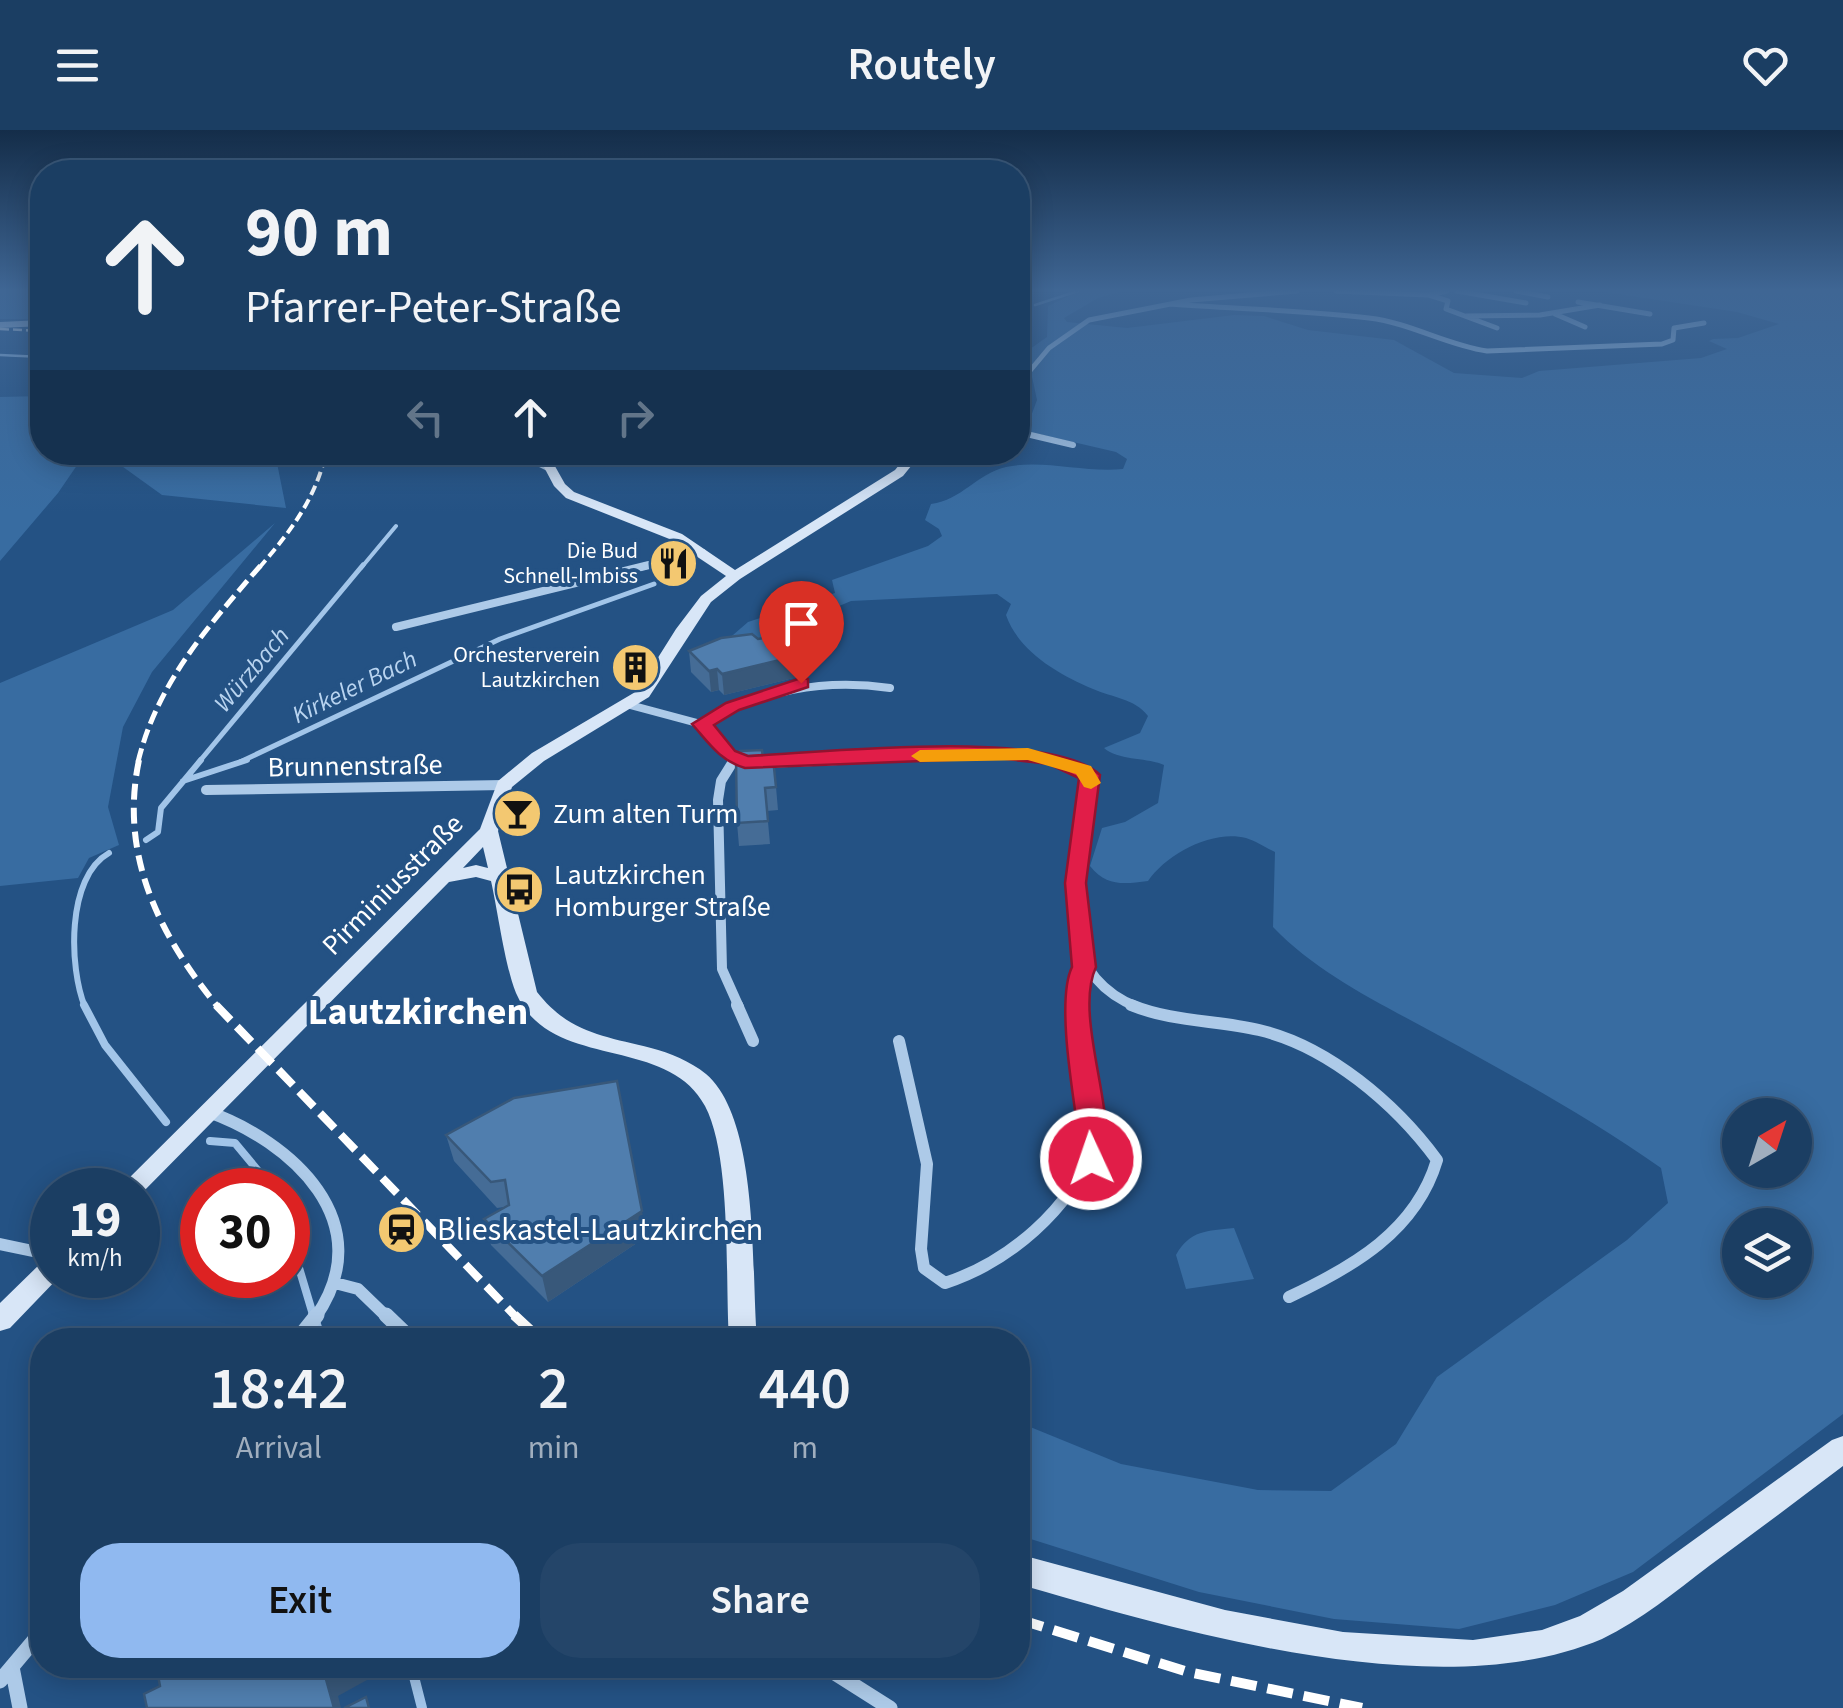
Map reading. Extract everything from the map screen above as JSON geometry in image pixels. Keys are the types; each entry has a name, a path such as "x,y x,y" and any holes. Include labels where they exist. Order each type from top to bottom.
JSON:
{"main road":[{"path":"548,465 570,495 664,530 735,576"},
{"path":"504,785 538,757 630,705 654,682 699,607 735,576 905,465"},
{"path":"702,552 754,566"},
{"name":"Pirminiusstraße","path":"150,1168 488,831 504,785"},
{"path":"488,831 527,993 536,1010 569,1036 661,1059 704,1088 716,1103 731,1159 742,1328"},
{"path":"442,878 476,871 501,878"},
{"path":"0,1320 30,1290"},
{"path":"1030,1572 1224,1626 1343,1650 1418,1656 1490,1655 1542,1647 1620,1610 1843,1449"}],"street":[{"path":"1030,435 1073,445"},
{"path":"396,627 702,552"},
{"path":"701,724 733,706 801,683 850,681 890,688"},
{"path":"630,705 701,724 734,760 764,763 998,752 1054,759 1084,770 1091,785 1081,819 1076,861 1078,934 1084,967 1108,992 1147,1011 1274,1034 1313,1052 1416,1131 1437,1160 1425,1191 1376,1248 1341,1272 1289,1297"},
{"path":"734,760 722,781 718,800 722,969 753,1041"},
{"name":"Brunnenstraße","path":"206,790 504,785"},
{"path":"899,1041 927,1164 921,1249 924,1268 946,1284 985,1269 1020,1240 1064,1197 1091,1159 1094,1146 1080,1041 1078,978 1084,967"},
{"path":"205,1111 249,1126 271,1141 314,1183 336,1226 340,1255 335,1283 306,1328"},
{"path":"0,1244 30,1250"},
{"path":"335,1283 358,1289 399,1328"},
{"path":"20,1708 6,1674 30,1646"},
{"path":"843,1678 890,1708"}],"shaded area":[{"path":"1030,365 1439,365 1454,373 1522,378 1539,371 1618,365 1843,365 1843,1414 1633,1572 1555,1605 1459,1629 1334,1619 1199,1592 1030,1539 1030,1427 1121,1464 1258,1490 1331,1491 1396,1444 1437,1377 1627,1240 1668,1203 1661,1168 1552,1098 1351,987 1291,944 1273,927 1275,852 1246,838 1219,837 1178,853 1148,881 1116,883 1096,873 1090,866 1102,828 1125,822 1158,803 1164,765 1117,755 1104,748 1140,733 1148,716 1130,702 1080,683 1041,660 1012,628 1006,615 1011,604 997,594 851,601 825,612 799,636 780,643 718,648 748,622 835,593 832,580 928,546 942,536 939,529 925,520 931,504 952,498 995,470 1035,464 1123,469 1127,459 1116,452 1030,432 1037,400"},
{"path":"30,396 30,465 77,465 0,561 0,397"},
{"path":"120,465 277,465 286,508 162,495"},
{"path":"275,523 152,672 123,727 108,807 119,845 89,858 78,878 0,886 0,683 173,610"},
{"path":"1234,1228 1254,1279 1186,1289 1176,1255 1181,1247 1200,1233"}],"building":[{"path":"794,633 805,654 722,674 717,669 709,671 689,651 721,638 752,634 758,639"},
{"path":"762,750 763,758 773,758 776,787 765,788 768,821 737,823 736,760 740,759 740,751"},
{"path":"617,1081 642,1211 542,1276 484,1219 509,1205 505,1180 491,1182 446,1135 514,1098"},
{"path":"158,1678 326,1678 334,1708 147,1708 144,1694 160,1686"},
{"path":"366,1697 369,1708 344,1708"}],"waterway":[{"name":"Würzbach","path":"361,568 396,526"},
{"name":"Würzbach","path":"199,762 363,565"},
{"name":"Kirkeler Bach","path":"240,762 500,639 654,584"},
{"name":"Würzbach","path":"184,781 201,760"},
{"name":"Kirkeler Bach","path":"184,781 247,760"},
{"name":"Würzbach","path":"146,840 158,832 161,808 184,781"},
{"name":"Würzbach","path":"85,1007 74,947 78,902 95,865 109,853"},
{"name":"Würzbach","path":"85,1007 105,1045 166,1122"},
{"name":"Würzbach","path":"210,1141 235,1143 256,1168"},
{"name":"Würzbach","path":"308,1298 314,1318"},
{"name":"Würzbach","path":"313,1315 317,1328"},
{"name":"Würzbach","path":"414,1678 422,1708"}],"railway":[{"path":"259,568 300,514 323,465"},
{"path":"138,762 158,706 187,656 261,565"},
{"path":"139,760 135,829 149,892 178,951 218,1007"},
{"path":"216,1005 515,1316"},
{"path":"515,1316 528,1328"},
{"path":"1030,1623 1188,1672 1362,1708"}],"slow traffic":[{"path":"920,756 1028,754 1072,764 1090,775 1091,783"}],"place":[{"name":"Die Bud Schnell-Imbiss","path":"673,563"},
{"name":"Orchesterverein Lautzkirchen","path":"635,667"},
{"name":"Zum alten Turm","path":"518,813"},
{"name":"Lautzkirchen Homburger Straße","path":"519,890"},
{"name":"Blieskastel-Lautzkirchen","path":"402,1229"}],"district":[{"name":"Lautzkirchen","path":"418,1011"}],"route":[{"path":"801,683 733,706 701,724 709,728 734,760 745,762 998,752 1054,759 1090,775 1076,861 1076,904 1084,967 1078,978 1080,1041 1094,1146 1091,1159"}]}
